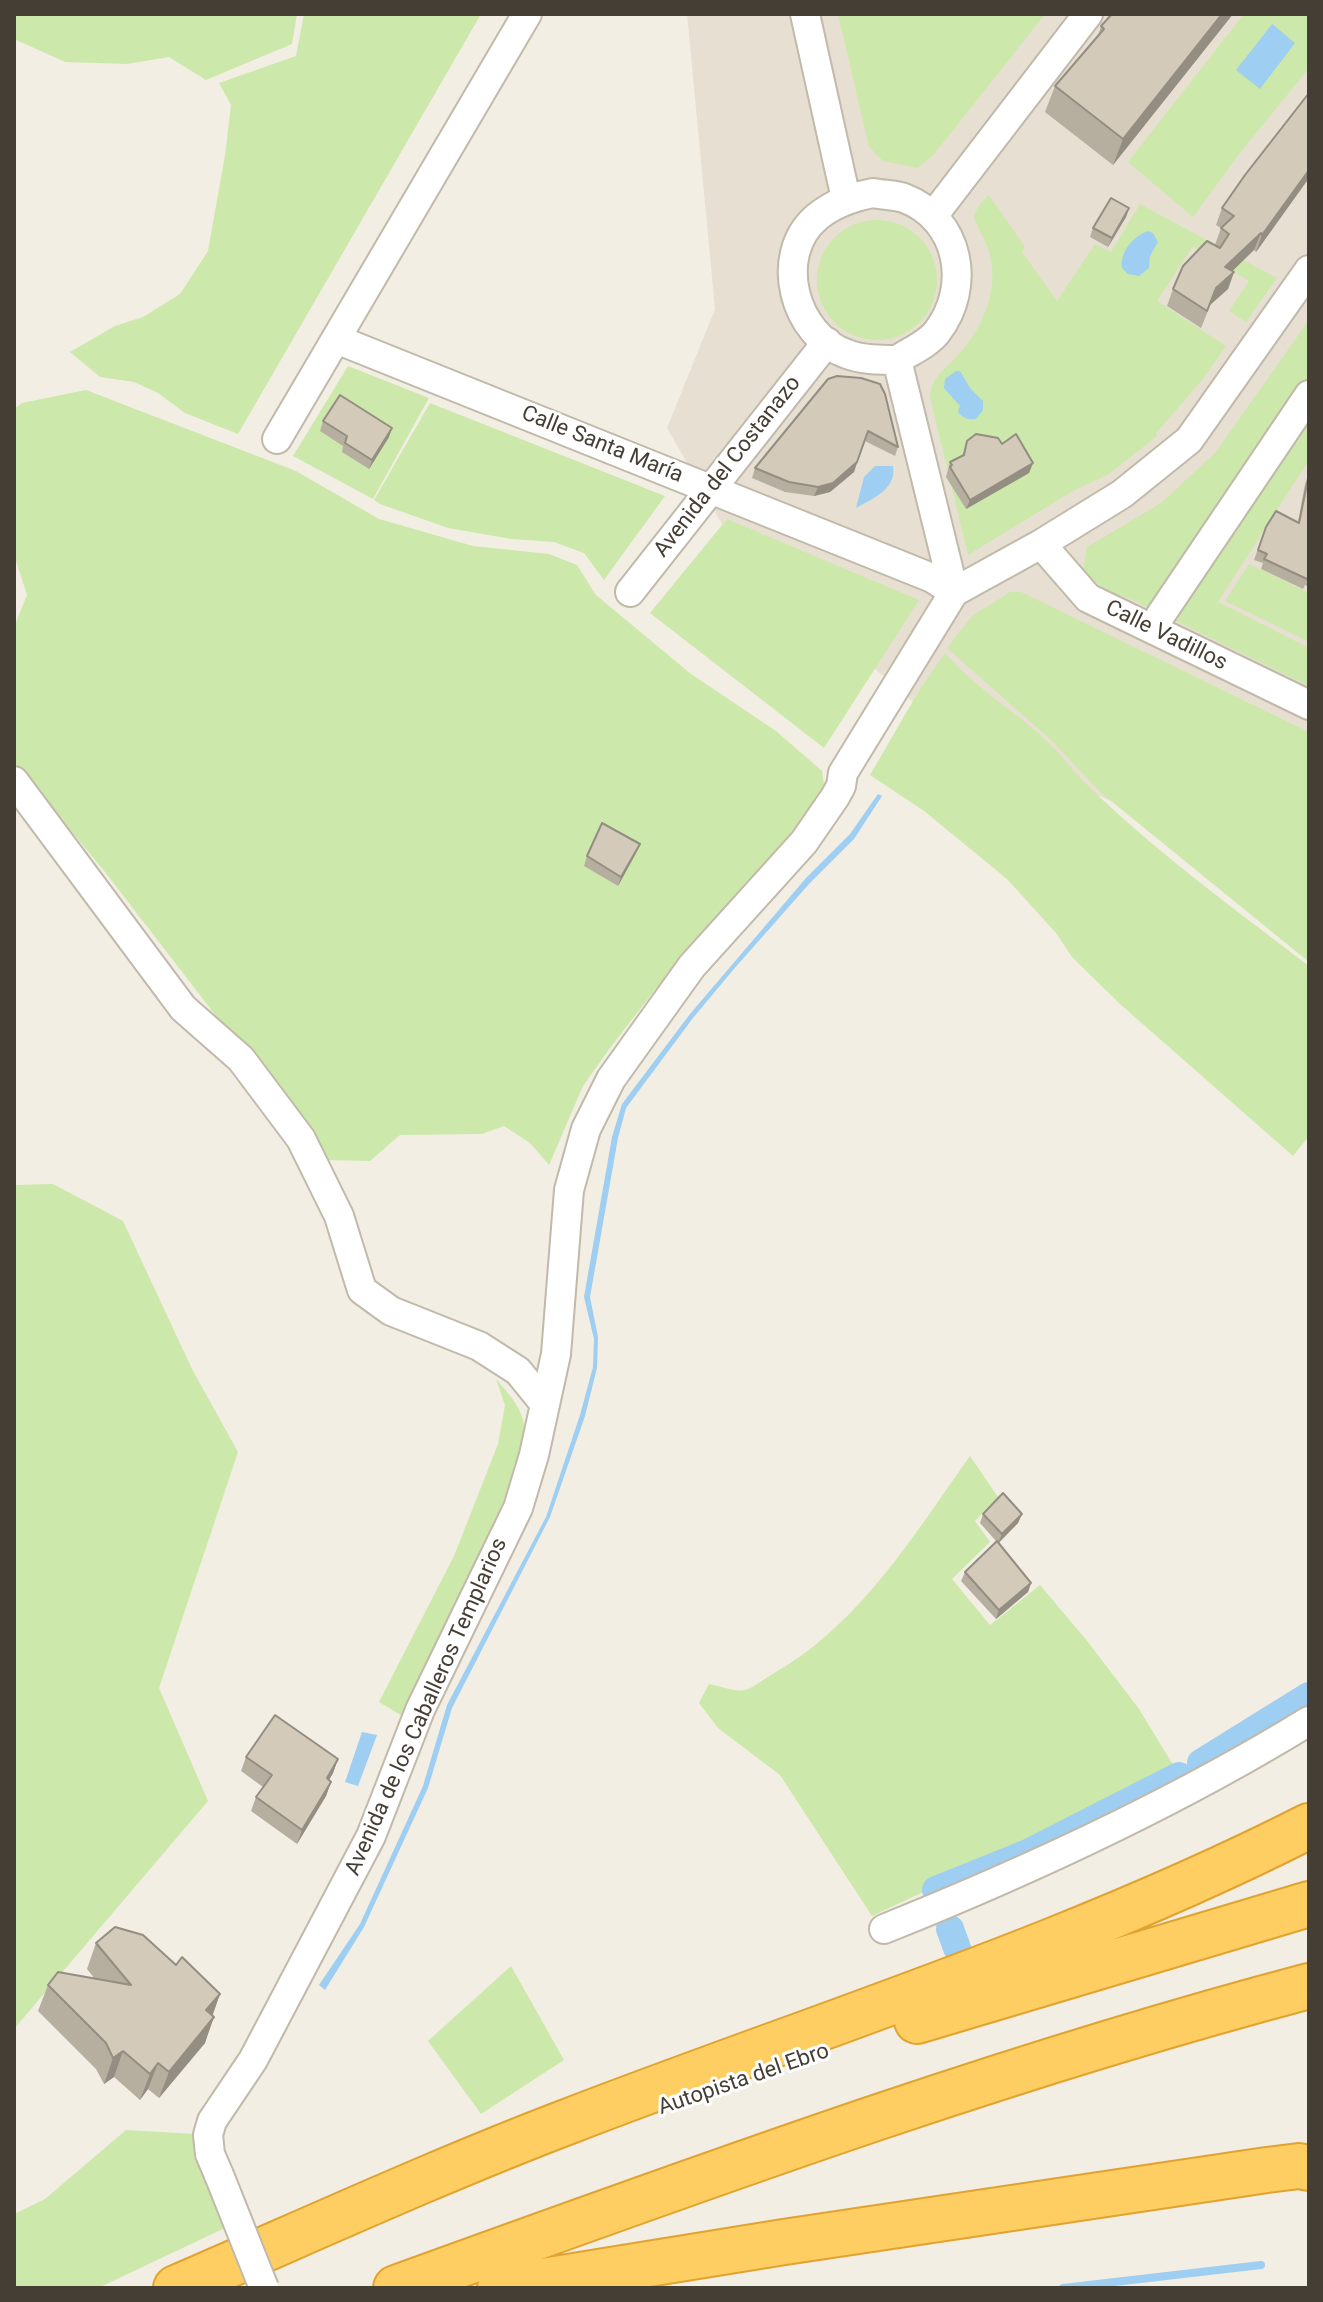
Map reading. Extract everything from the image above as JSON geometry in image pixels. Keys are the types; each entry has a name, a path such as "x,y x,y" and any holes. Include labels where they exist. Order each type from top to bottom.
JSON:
{"highway":[{"path":"176,2288 569,2121 1081,1931 1309,1826"},
{"name":"Autopista del Ebro","path":"189,2288 436,2192 777,2067 1100,1964 1309,1904"},
{"path":"396,2288 912,2105 1101,2045 1309,1986"},
{"path":"500,2288 1024,2206 1267,2170 1299,2166 1309,2168"}],"street":[{"path":"277,439 527,14"},
{"path":"805,14 846,199"},
{"path":"933,216 1088,14"},
{"path":"873,193 904,198 933,216 952,244 958,275 953,305 935,335 897,360 846,354 817,336 799,311 792,278 798,246 815,218 846,199 873,193"},
{"name":"Avenida de los Caballeros Templarios","path":"264,2288 210,2154 208,2135 212,2121 265,2039 371,1836 420,1710 518,1508 534,1455 556,1354 569,1190 586,1129 611,1079 692,966 804,842 835,797 843,773 954,592 1122,494 1189,440 1309,270"},
{"name":"Calle Santa María","path":"336,339 932,578 954,592"},
{"name":"Avenida del Costanazo","path":"630,592 827,342"},
{"path":"897,360 954,592"},
{"path":"1154,630 1160,616 1309,395"},
{"name":"Calle Vadillos","path":"1041,544 1088,598 1309,705"},
{"path":"14,781 183,1008 241,1059 301,1139 339,1216 362,1290 391,1311 479,1346 518,1371 544,1403"},
{"path":"884,1929 1096,1839 1253,1755 1309,1721"}],"shaded area":[{"path":"687,14 1309,14 1309,877 961,743 737,550 667,428 715,309"}],"green space":[{"path":"14,14 297,14 292,44 206,80 169,57 127,64 65,62 14,39"},
{"path":"304,14 481,14 238,434 185,413 158,393 134,382 100,377 70,352 115,326 143,317 180,294 208,251 231,105 219,83 296,56"},
{"path":"838,14 1045,14 935,153 918,168 883,161 869,147"},
{"path":"1244,14 1309,14 1309,68 1239,154 1193,217 1128,162"},
{"path":"989,195 1025,247 1022,252 1057,301 1095,244 1111,252 1140,204 1277,278 1246,322 1229,311 1249,281 1193,246 1157,301 1226,346 1203,379 1156,433 1157,436 1109,474 1071,492 968,555 930,397 936,379 965,347 986,311 992,270 987,246 974,216"},
{"path":"877,220 900,225 919,238 932,257 937,280 932,303 919,322 900,335 877,340 854,335 835,322 822,303 817,280 822,257 835,238 854,225"},
{"path":"1309,320 1309,460 1218,602 1309,648 1309,686 1133,600 1104,589 1083,571 1087,547 1161,503 1215,453"},
{"path":"348,366 429,398 373,499 293,456"},
{"path":"86,390 296,471 379,519 473,546 549,554 577,565 596,595 691,674 776,731 822,771 825,792 797,834 654,991 583,1086 549,1165 530,1143 504,1126 482,1134 400,1135 370,1161 327,1160 105,872 14,762 14,627 27,595 14,555 14,409 22,403"},
{"path":"430,403 665,496 604,580 584,553 554,542 512,539 448,528 380,504 374,500"},
{"path":"727,519 919,600 824,748 650,613"},
{"path":"1249,564 1309,593 1309,642 1225,601"},
{"path":"1010,592 1021,592 1309,732 1309,962 1100,792 1052,741 947,648 972,616"},
{"path":"945,653 970,678 1051,745 1083,781 1137,830 1309,966 1309,1136 1293,1156 1120,1004 1072,957 1056,933 1007,879 924,811 870,775 920,689"},
{"path":"53,1184 123,1221 192,1369 238,1452 159,1688 208,1801 14,2029 14,1185"},
{"path":"496,1379 521,1414 524,1435 521,1450 475,1570 404,1717 379,1702 454,1556 498,1444 505,1405"},
{"path":"970,1456 998,1497 975,1521 990,1542 952,1579 990,1625 1040,1585 1139,1709 1178,1773 872,1916 780,1775 718,1728 699,1703 709,1684 748,1689 802,1655 831,1631 882,1577"},
{"path":"511,1966 564,2060 481,2114 428,2041"},
{"path":"126,2130 196,2134 201,2171 227,2227 98,2288 14,2288 14,2214 45,2199"}],"water":[{"path":"1272,24 1295,43 1260,89 1236,70"},
{"path":"1148,231 1158,242 1150,256 1149,268 1139,276 1128,274 1122,268 1125,251 1142,233"},
{"path":"960,371 970,388 983,401 983,410 976,419 960,414 960,406 944,388 945,379"},
{"path":"875,466 893,466 891,481 882,492 856,508 864,477"},
{"path":"878,794 882,796 854,839 809,884 733,970 626,1108 590,1297 598,1337 597,1368 585,1416 550,1517 452,1708 428,1788 364,1927 325,1990 319,1985 360,1924 423,1786 447,1705 546,1517 593,1367 594,1339 584,1297 612,1137 622,1104 690,1014 806,878 850,834"},
{"path":"362,1732 377,1735 358,1786 345,1782"}],"building":[{"path":"1112,14 1222,14 1123,139 1055,86 1104,29 1101,26"},
{"path":"1309,93 1309,170 1262,235 1225,267 1234,272 1216,288 1207,311 1173,289 1183,266 1207,241 1220,248 1229,234 1221,228 1234,216 1222,208"},
{"path":"1111,198 1129,208 1112,238 1093,228"},
{"path":"837,376 861,378 880,384 898,447 868,431 857,462 833,483 818,487 789,482 755,468 828,379"},
{"path":"340,395 392,428 372,460 345,443 347,436 323,421"},
{"path":"976,434 998,438 1002,444 1016,434 1033,463 970,500 950,462 964,455 967,441"},
{"path":"1309,474 1307,579 1264,559 1267,554 1258,550 1276,511 1299,523"},
{"path":"602,823 640,844 621,877 587,856"},
{"path":"1003,1493 1022,1514 1002,1534 983,1514"},
{"path":"997,1541 1031,1583 999,1610 965,1572"},
{"path":"275,1715 338,1759 327,1778 331,1782 302,1830 256,1797 272,1775 246,1757"},
{"path":"115,1927 143,1935 176,1965 182,1957 220,1994 206,2010 214,2017 169,2072 158,2063 150,2074 123,2051 113,2058 106,2043 48,1985 58,1972 131,1985 96,1943"}],"waterway":[{"path":"1201,1763 1309,1696"},
{"path":"936,1890 1028,1853 1179,1776"},
{"path":"950,1929 957,1948"},
{"path":"1063,2288 1261,2265"}]}
